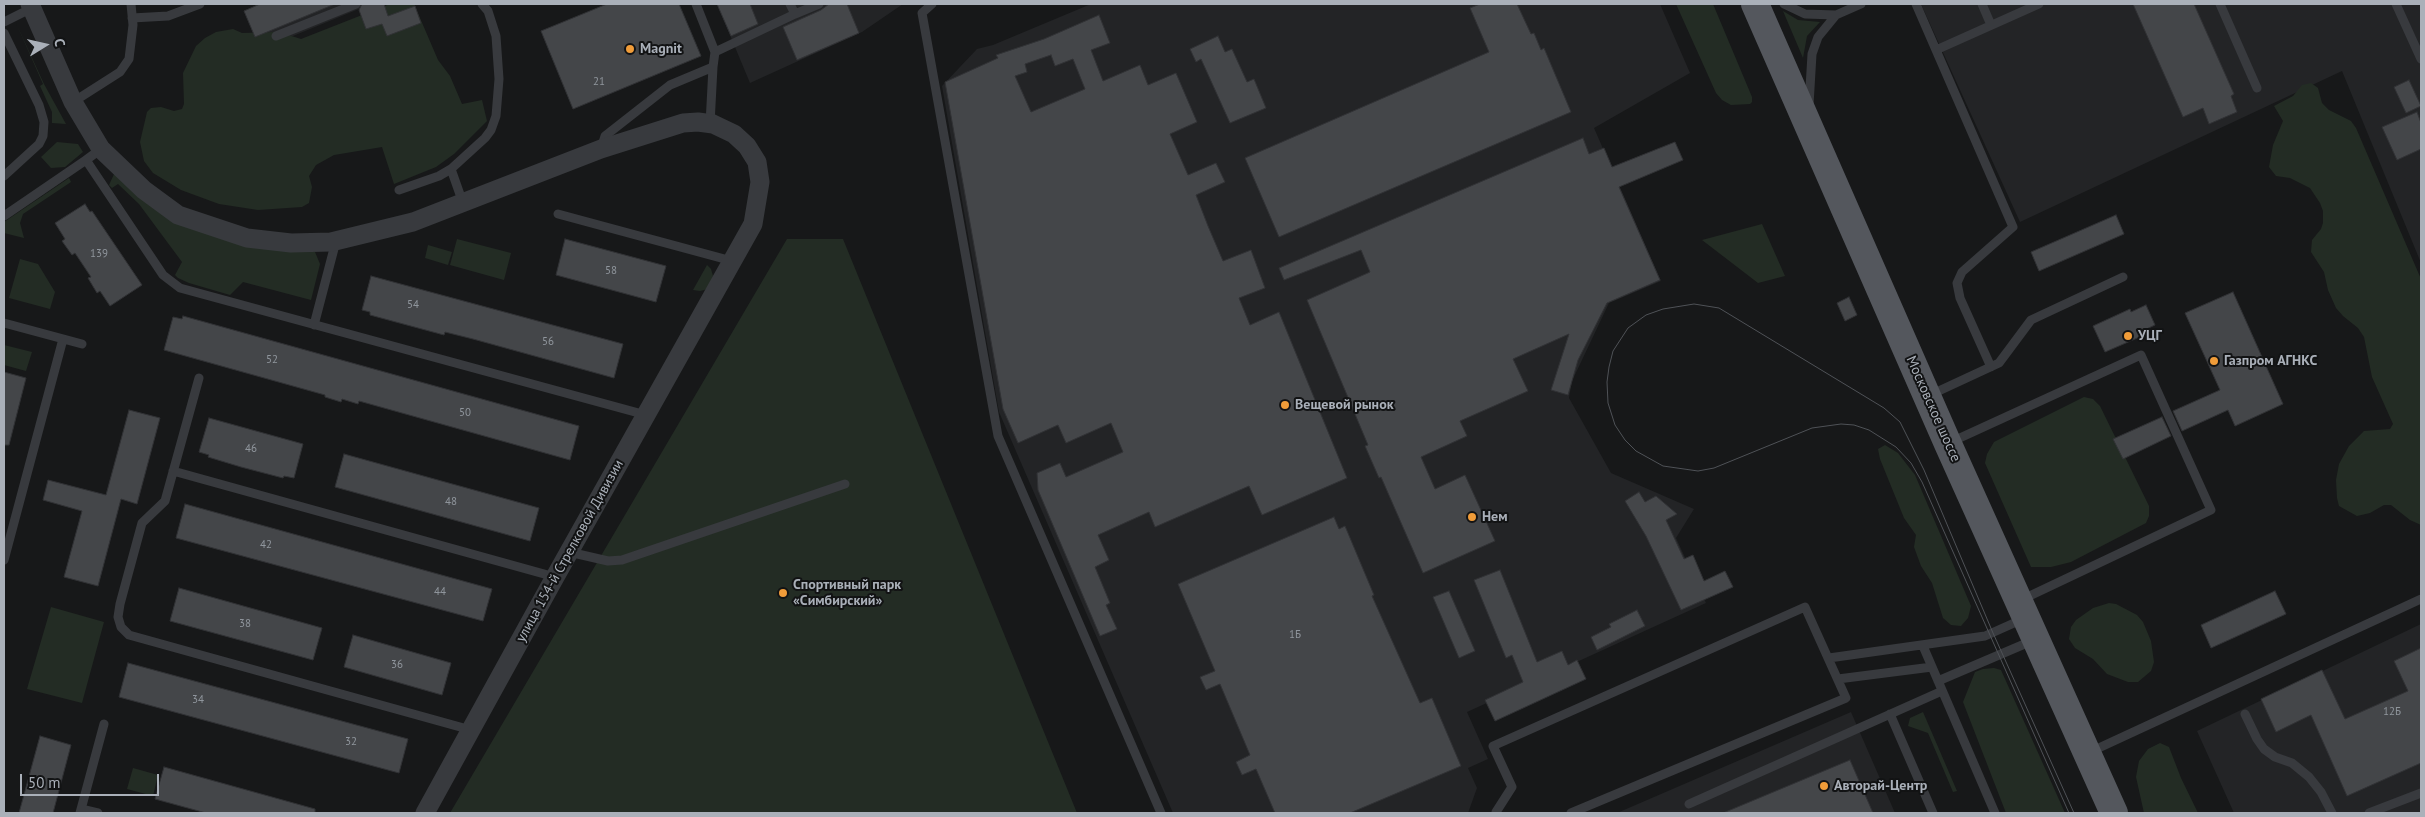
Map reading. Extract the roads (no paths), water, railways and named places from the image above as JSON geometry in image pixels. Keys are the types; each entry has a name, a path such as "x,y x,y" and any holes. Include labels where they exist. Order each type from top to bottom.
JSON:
{"main road":[{"name":"Московское шоссе","path":"1755,4 2026,620 2114,813"}],"street":[{"name":"улица 154-й Стрелковой Дивизии","path":"31,6 73,102 101,149 144,190 178,215 247,238 291,243 336,240 413,222 601,149 683,123 698,122 710,124 734,134 747,146 756,162 760,182 753,224 425,813"}],"lane":[{"path":"73,102 120,72 129,59 132,18 131,4"},
{"path":"132,18 168,16 200,4"},
{"path":"276,36 356,4"},
{"path":"399,190 439,176 451,169 485,138 491,130 496,116 499,79 496,36 488,11 482,4"},
{"path":"696,4 715,52 710,124"},
{"path":"790,4 795,14"},
{"path":"715,52 819,4"},
{"path":"932,4 922,13 998,436 1161,813"},
{"path":"1784,4 1805,14 1836,16"},
{"path":"1810,127 1812,54 1818,37 1836,16 1861,4"},
{"path":"1916,4 2013,227 1962,272 1957,284 1960,298 1991,367"},
{"path":"1982,4 1991,25"},
{"path":"1936,50 2039,4"},
{"path":"2220,4 2257,88"},
{"path":"2396,4 2421,59"},
{"path":"4,22 31,6"},
{"path":"4,33 44,122 43,136 39,144 4,176"},
{"path":"601,149 605,136 670,86 713,67"},
{"path":"4,216 101,149"},
{"path":"86,160 163,275 174,284 190,291 646,415"},
{"path":"451,169 463,203"},
{"path":"558,214 732,261"},
{"path":"314,325 336,240"},
{"path":"1927,396 1999,363 2031,320 2123,277"},
{"path":"4,322 82,344"},
{"path":"4,560 64,339"},
{"path":"1938,682 2026,620 2211,510 2141,355 1948,444"},
{"path":"199,378 165,501 142,523 120,604 118,617 120,627 129,636 471,730"},
{"path":"173,471 555,577"},
{"path":"569,552 608,561 622,560 845,484"},
{"path":"2088,753 2421,599"},
{"path":"1496,813 1512,788 1493,746 1805,607 1846,698 1571,813"},
{"path":"1828,658 1985,636 2026,620"},
{"path":"1923,646 1995,813"},
{"path":"1838,679 1932,667"},
{"path":"1689,804 1942,691"},
{"path":"1890,714 1933,813"},
{"path":"2246,714 2256,739 2264,749 2274,757 2292,764 2309,777 2321,792 2332,813"},
{"path":"98,813 81,811 104,724"},
{"path":"2369,813 2421,793"}],"tram line":[{"path":"2069,813 1922,482 1911,463 1896,447 1869,430 1854,425 1841,424 1812,428 1714,468 1698,471 1663,466 1636,451 1625,440 1615,425 1608,403 1607,382 1613,351 1628,328 1646,315 1663,309 1694,304 1719,308 1884,408 1900,422 1924,470 1993,633 2074,813"}],"place":[{"name":"Magnit","path":"630,49"},
{"name":"УЦГ","path":"2128,336"},
{"name":"Газпром АГНКС","path":"2214,361"},
{"name":"Вещевой рынок","path":"1285,405"},
{"name":"Нем","path":"1472,517"},
{"name":"Спортивный парк «Симбирский»","path":"783,593"},
{"name":"Авторай-Центр","path":"1824,786"}]}
